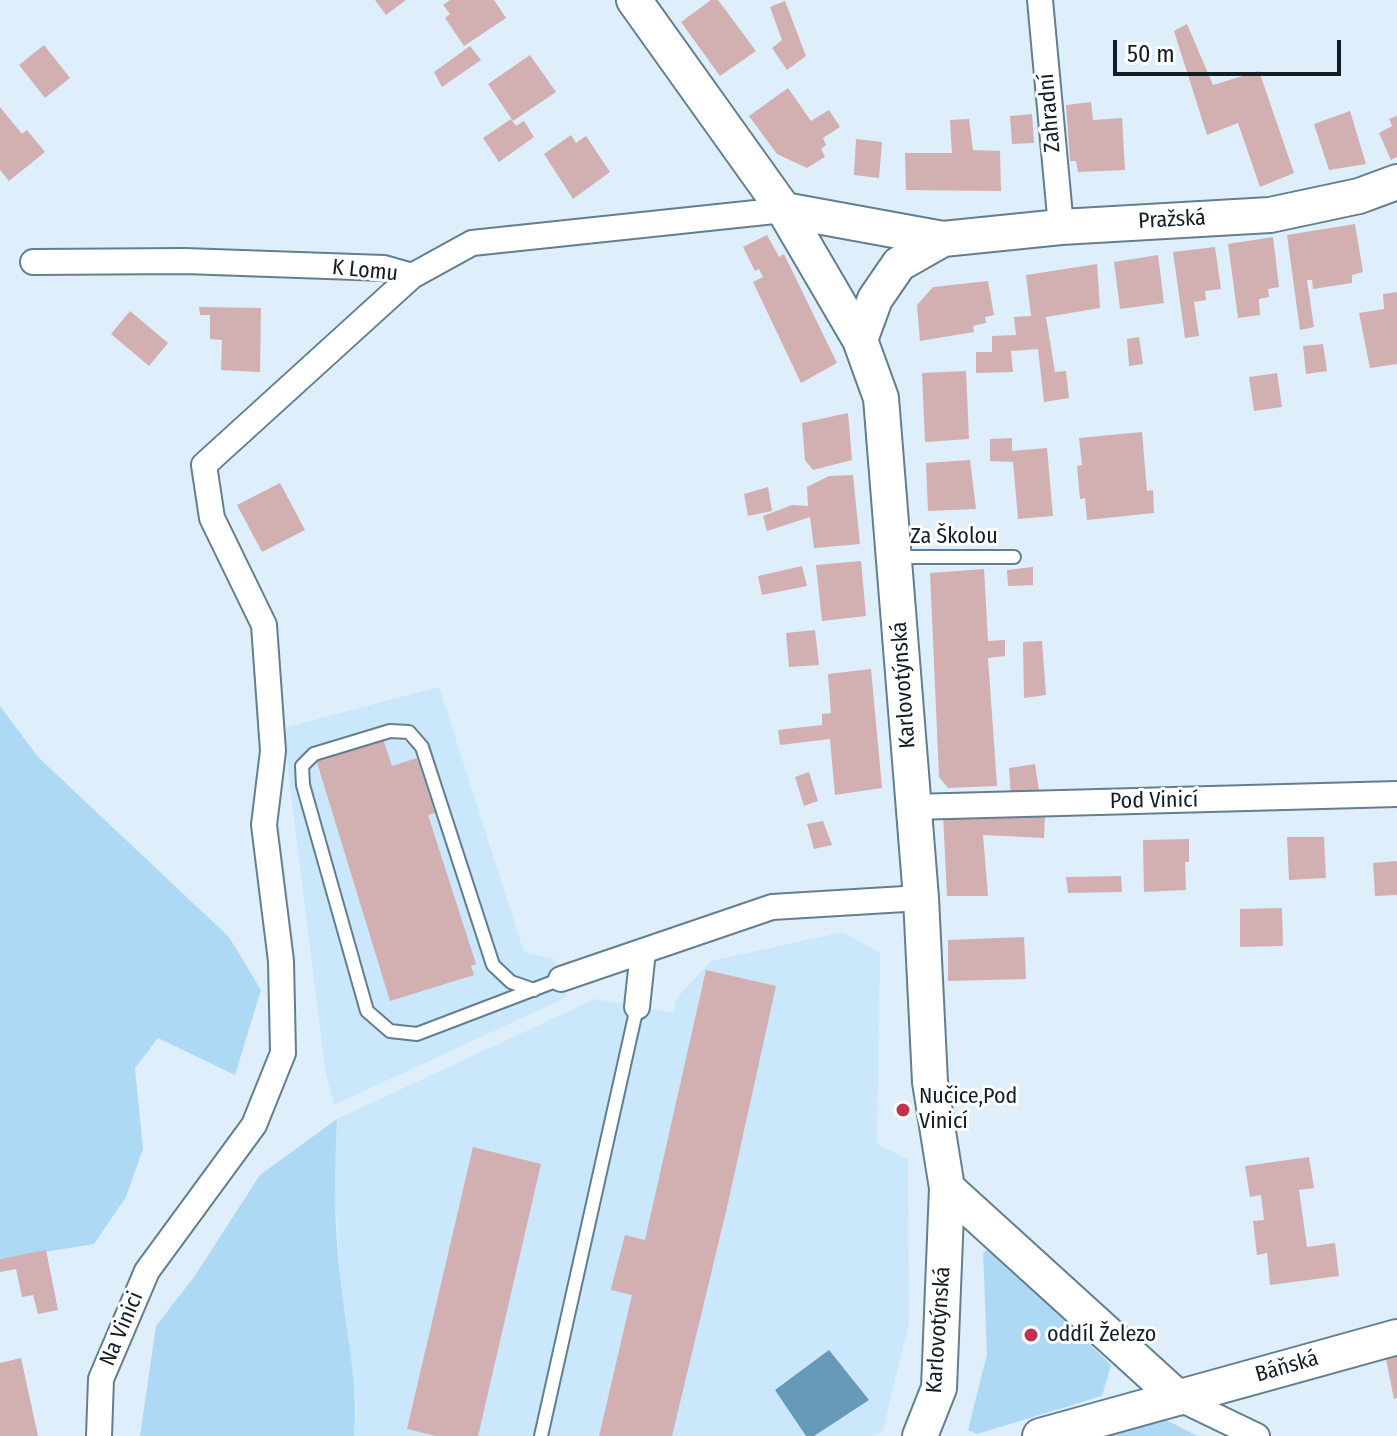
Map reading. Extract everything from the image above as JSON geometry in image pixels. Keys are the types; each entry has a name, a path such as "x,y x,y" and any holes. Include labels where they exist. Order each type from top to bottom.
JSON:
{"main road":[{"name":"Karlovotýnská","path":"634,0 784,210 860,340 881,398 921,898 930,1082 947,1188 939,1388 920,1436"},
{"name":"Pražská","path":"784,210 943,239 1061,227 1270,215 1359,196 1397,182"},
{"name":"Pražská","path":"860,340 875,299 899,264 943,239"},
{"path":"947,1188 1178,1398"},
{"name":"Báňská","path":"1040,1436 1397,1337"}],"street":[{"name":"Zahradní","path":"1040,0 1061,227"},
{"name":"K Lomu","path":"33,262 185,261 384,268 412,276 472,243 784,210"},
{"name":"Na Vinici","path":"99,1436 101,1379 147,1271 254,1125 283,1053 281,961 264,825 273,751 264,625 212,518 204,465 412,276"},
{"name":"Pod Vinicí","path":"912,807 1397,794"},
{"path":"561,979 772,907 921,898"},
{"path":"637,1007 643,951"},
{"path":"1178,1398 1257,1436"}],"lane":[{"name":"Za Školou","path":"895,557 1014,557"},
{"path":"534,990 511,982 493,965 422,747 409,732 390,731 314,754 302,766 303,785 367,1011 390,1031 417,1034 534,990 561,979"},
{"path":"541,1436 637,1007"}],"shaded area":[{"path":"439,687 524,952 553,959 567,997 334,1105 325,1070 283,728"},
{"path":"0,706 38,757 229,937 261,990 235,1075 158,1038 135,1068 143,1149 126,1197 94,1244 0,1259"},
{"path":"843,932 880,953 877,1144 908,1159 909,1323 883,1430 875,1436 354,1436 357,1409 340,1280 334,1171 337,1119 595,999 673,1013 677,998 711,961"},
{"path":"337,1119 336,1223 353,1379 354,1436 140,1436 156,1326 194,1277 260,1175"},
{"path":"991,1247 1111,1365 1102,1396 977,1434 968,1430 987,1354 983,1253"},
{"path":"829,1350 869,1400 814,1436 806,1436 775,1390"},
{"path":"1159,1416 1197,1436 1094,1436"}],"building":[{"path":"375,0 406,0 386,15"},
{"path":"450,0 494,0 506,18 464,46 445,18 450,14 443,5"},
{"path":"711,0 718,0 756,51 720,76 681,22"},
{"path":"785,1 806,56 787,70 772,48 782,40 770,7"},
{"path":"1187,24 1213,85 1259,71 1294,173 1260,187 1238,123 1207,135 1174,31"},
{"path":"44,45 70,78 45,98 19,65"},
{"path":"470,46 481,60 442,87 434,72"},
{"path":"530,55 556,92 513,121 488,84"},
{"path":"788,88 811,121 829,110 840,127 823,138 826,145 821,149 825,157 807,168 777,154 749,116"},
{"path":"1091,102 1093,120 1122,118 1125,170 1078,172 1076,161 1070,161 1066,105"},
{"path":"0,107 22,134 27,130 45,152 9,181 0,170"},
{"path":"1350,111 1366,164 1329,170 1314,124"},
{"path":"1032,114 1034,143 1012,144 1010,116"},
{"path":"1397,116 1397,157 1391,160 1379,133 1392,126 1389,119"},
{"path":"511,119 516,126 524,121 534,137 499,162 483,138"},
{"path":"969,119 973,150 1000,151 1001,191 906,190 905,153 952,153 950,120"},
{"path":"571,135 576,143 586,136 610,172 573,199 544,154"},
{"path":"856,139 882,142 879,178 854,175"},
{"path":"1355,224 1363,272 1352,275 1352,283 1313,289 1312,280 1307,280 1314,327 1300,330 1287,235"},
{"path":"767,235 779,257 784,254 837,363 801,383 753,282 763,277 759,269 755,271 743,247"},
{"path":"1273,237 1279,287 1268,289 1269,297 1259,299 1260,315 1238,318 1228,244"},
{"path":"1215,247 1221,289 1205,291 1206,300 1194,302 1199,336 1185,338 1173,252"},
{"path":"1158,255 1164,303 1120,309 1114,262"},
{"path":"1097,264 1100,308 1046,317 1055,372 1066,371 1069,398 1044,402 1038,349 1011,351 1013,372 976,373 976,352 992,352 992,336 1016,335 1014,317 1031,316 1026,275"},
{"path":"988,281 994,315 985,317 986,323 973,326 974,332 920,341 917,305 933,287"},
{"path":"1397,292 1397,364 1370,368 1359,313 1384,309 1383,294"},
{"path":"199,307 261,308 260,372 221,370 222,340 210,339 210,315 200,315"},
{"path":"130,311 168,343 149,366 111,334"},
{"path":"1139,337 1143,364 1129,366 1127,339"},
{"path":"1323,344 1327,371 1306,374 1303,346"},
{"path":"966,371 969,439 925,442 922,373"},
{"path":"1277,373 1282,407 1254,411 1249,377"},
{"path":"848,413 852,460 813,470 805,460 802,423"},
{"path":"1142,432 1147,491 1153,490 1154,513 1087,520 1085,498 1080,499 1077,466 1082,465 1079,438"},
{"path":"1012,438 1012,451 1047,448 1053,516 1018,519 1013,462 990,461 990,439"},
{"path":"970,460 976,509 928,511 926,463"},
{"path":"853,475 860,544 814,548 810,517 767,531 763,516 792,505 808,506 807,487 829,476"},
{"path":"280,483 305,530 262,552 237,505"},
{"path":"768,487 772,511 748,516 744,494"},
{"path":"861,561 866,616 822,621 816,565"},
{"path":"802,566 807,586 762,595 758,576"},
{"path":"1033,567 1033,585 1008,586 1007,570"},
{"path":"984,569 988,641 1005,640 1005,656 988,658 997,786 948,788 939,777 930,573"},
{"path":"815,630 819,665 789,667 786,633"},
{"path":"1042,641 1046,695 1024,698 1023,642"},
{"path":"871,669 882,788 835,795 830,739 780,745 778,730 822,725 822,714 831,713 828,674"},
{"path":"383,739 392,766 417,758 435,813 428,815 476,964 471,966 474,975 390,1001 316,759"},
{"path":"1035,764 1040,797 1011,798 1009,768"},
{"path":"809,772 818,801 804,806 795,777"},
{"path":"943,814 1045,814 1044,838 983,835 988,896 947,896"},
{"path":"823,821 832,845 814,849 807,824"},
{"path":"1287,837 1324,837 1326,878 1289,880"},
{"path":"1189,839 1189,862 1185,862 1186,890 1144,892 1143,840"},
{"path":"1397,861 1397,895 1375,896 1373,863"},
{"path":"1121,876 1122,892 1068,893 1066,877"},
{"path":"1282,908 1283,946 1240,947 1240,909"},
{"path":"1024,937 1026,979 948,981 948,940"},
{"path":"706,970 776,986 728,1203 672,1436 599,1436 632,1295 611,1290 625,1235 645,1240"},
{"path":"473,1147 541,1164 478,1436 436,1436 407,1429"},
{"path":"1309,1157 1314,1188 1299,1190 1307,1247 1335,1243 1339,1276 1270,1285 1267,1253 1257,1255 1253,1221 1264,1220 1261,1195 1250,1197 1245,1166"},
{"path":"46,1250 58,1310 38,1314 33,1295 22,1297 16,1269 0,1272 0,1259"},
{"path":"1397,1351 1397,1398 1394,1399 1385,1354"},
{"path":"21,1358 38,1436 0,1436 0,1363"}],"place":[{"name":"Nučice,Pod Vinicí","path":"903,1110"},
{"name":"oddíl Železo","path":"1031,1335"}]}
